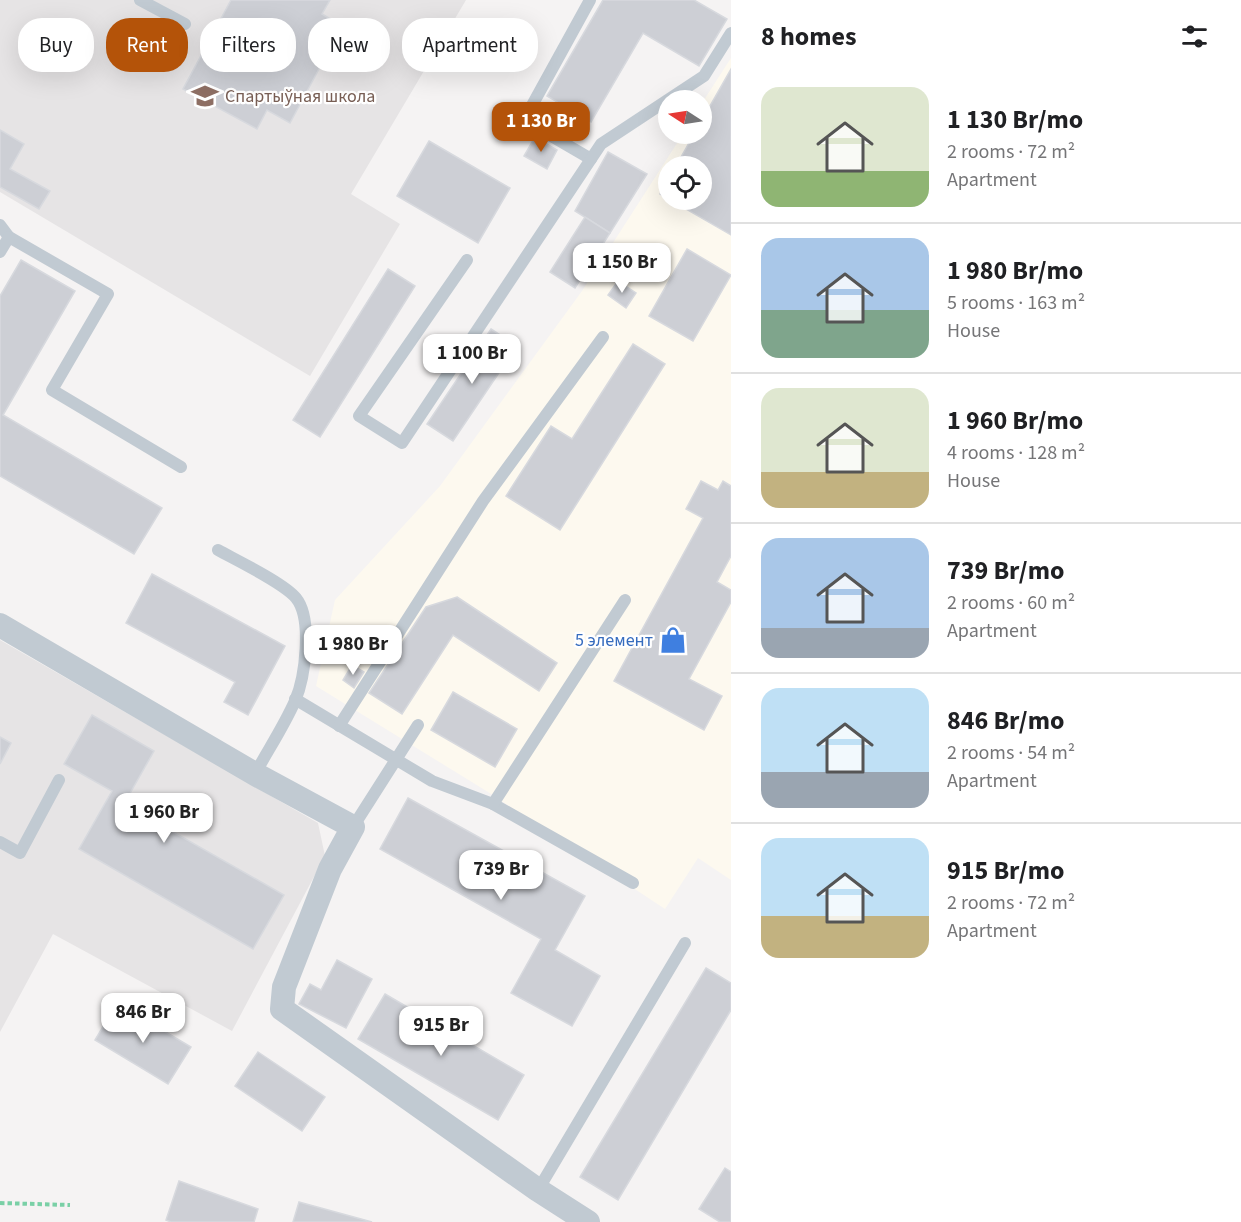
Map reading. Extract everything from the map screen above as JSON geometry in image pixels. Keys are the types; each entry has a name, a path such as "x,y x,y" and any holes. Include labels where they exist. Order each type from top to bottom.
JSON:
{"street":[{"path":"0,625 255,774 353,827 330,869 292,965 284,987 282,1008 538,1190 588,1222"}],"lane":[{"path":"140,0 174,18"},
{"path":"590,0 524,120 591,159"},
{"path":"467,260 359,416 402,443 601,144 704,76 731,33"},
{"path":"0,225 9,237 108,294 52,390 181,467"},
{"path":"0,252 9,237"},
{"path":"339,726 483,501 603,337"},
{"path":"218,550 297,598 306,620 307,645 296,699 255,774"},
{"path":"493,804 625,600"},
{"path":"296,699 432,781 493,804 633,883"},
{"path":"353,827 418,725"},
{"path":"0,842 20,853 58,780"},
{"path":"538,1190 685,943"}],"path":[{"path":"0,1203 70,1205"}],"shaded area":[{"name":"Спартыўная школа","path":"0,0 466,0 455,18 402,18 402,72 423,72 351,194 400,224 310,376 0,192"},
{"path":"731,58 731,880 698,858 665,909 488,792 316,686 335,600 440,486 582,291 658,173 658,210 712,210 712,156 669,156 677,144 712,144 710,90"},
{"path":"0,640 318,823 325,856 232,1031 53,934 0,1032"}],"building":[{"path":"231,0 330,0 322,14 329,18 308,18 308,72 317,72 290,123 267,110 257,129 183,89 200,57 200,72 296,72 296,18 221,18"},
{"path":"603,0 694,0 727,19 699,66 643,33 591,122 547,96"},
{"path":"731,69 731,235 687,210 712,210 712,156 682,156 688,144 712,144 712,102"},
{"path":"0,130 24,144 10,169 50,191 39,209 0,187"},
{"path":"535,137 557,150 547,169 524,156"},
{"path":"429,141 510,188 478,243 397,196"},
{"path":"608,152 647,174 610,233 575,211"},
{"path":"585,217 610,233 575,288 550,272"},
{"path":"687,249 731,275 693,341 649,316"},
{"path":"21,260 75,291 3,415 162,508 134,554 0,476 0,296"},
{"path":"388,269 415,286 320,437 293,420"},
{"path":"618,281 636,293 626,308 608,295"},
{"path":"491,329 517,346 453,441 427,424"},
{"path":"633,344 665,364 560,530 506,496 551,426 572,439"},
{"name":"5 элемент","path":"701,481 718,490 723,481 731,486 731,556 717,582 731,590 731,602 689,679 722,696 704,730 614,681 703,518 686,509"},
{"path":"152,574 285,646 248,715 224,702 235,682 126,623"},
{"path":"457,597 557,663 539,691 453,635 402,714 369,693 426,607"},
{"path":"352,665 364,672 354,688 343,680"},
{"path":"453,692 517,729 495,767 431,730"},
{"path":"92,715 154,751 124,804 284,895 253,949 79,849 112,791 64,764"},
{"path":"0,737 11,743 0,764"},
{"path":"408,798 585,896 555,950 600,976 572,1026 511,993 541,939 380,849"},
{"path":"337,960 372,979 346,1028 299,1004 310,984 321,990"},
{"path":"706,968 731,983 731,1010 618,1200 580,1177"},
{"path":"385,994 524,1075 498,1120 358,1039"},
{"path":"117,1003 191,1047 168,1084 95,1040"},
{"path":"258,1052 325,1097 302,1131 235,1086"},
{"path":"725,1168 731,1172 731,1222 720,1222 699,1209"},
{"path":"179,1181 258,1209 254,1222 171,1222 166,1220"},
{"path":"299,1202 372,1222 293,1222"}],"place":[{"name":"Спартыўная школа","path":"205,96"},
{"name":"5 элемент","path":"673,640"}]}
